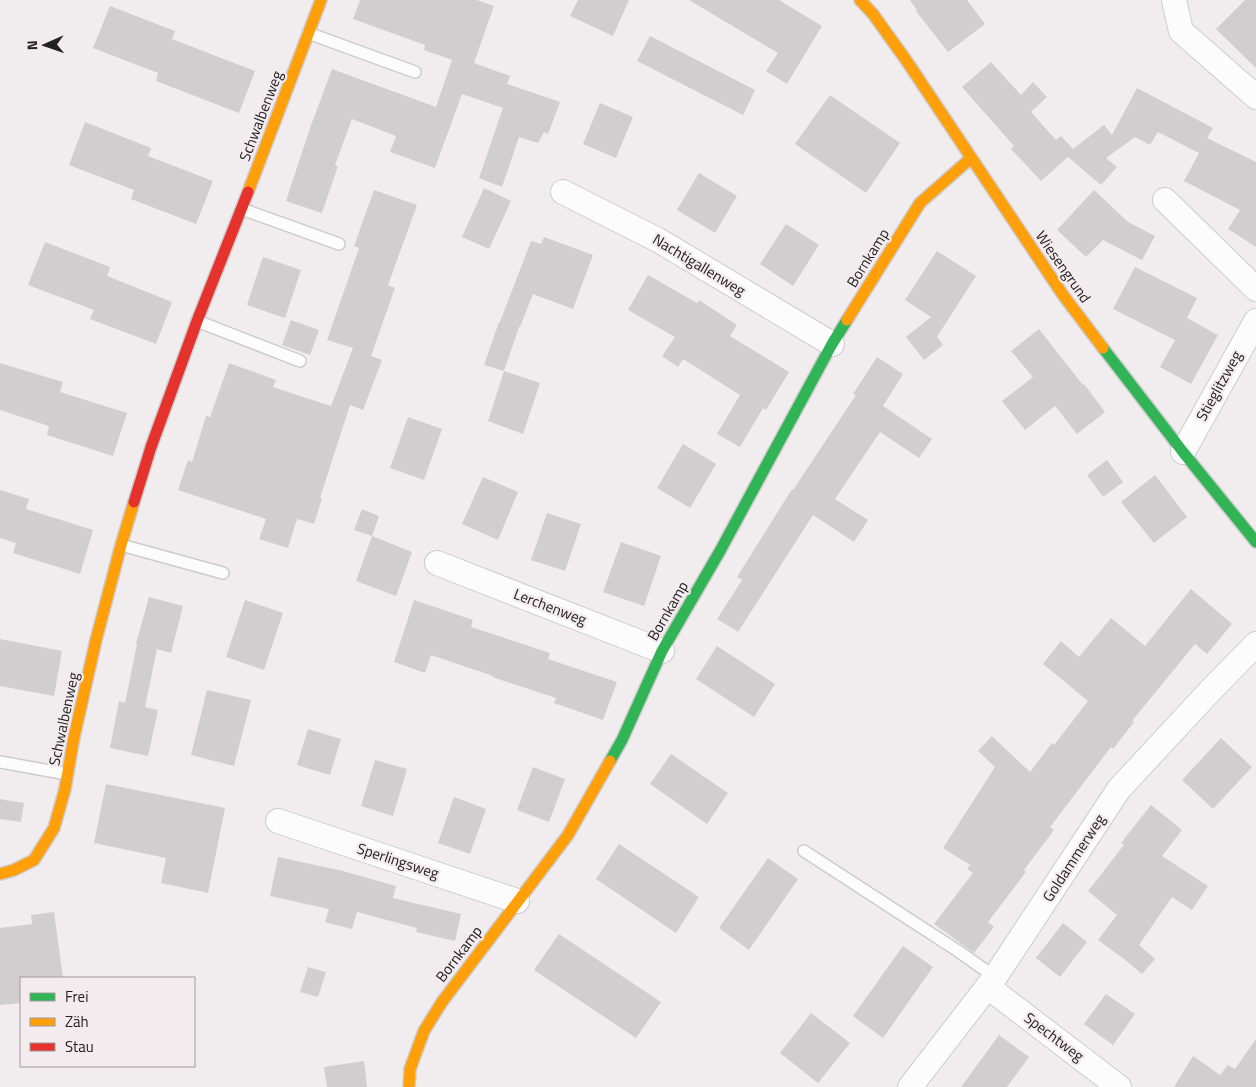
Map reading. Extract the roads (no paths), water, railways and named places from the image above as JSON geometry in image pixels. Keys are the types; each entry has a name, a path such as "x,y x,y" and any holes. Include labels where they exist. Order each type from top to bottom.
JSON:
{"street":[{"name":"Schwalbenweg","path":"0,874 14,870 34,860 54,828 65,789 74,737 94,650 121,544 151,447 197,321 321,0"},
{"name":"Wiesengrund","path":"860,0 873,14 901,52 1063,295 1183,452 1256,542"},
{"path":"1174,0 1181,31 1256,97"},
{"name":"Bornkamp","path":"409,1087 410,1069 424,1031 442,1002 568,835 622,740 662,651 720,551 832,344 920,203 970,158"},
{"name":"Nachtigallenweg","path":"563,192 658,240 832,344"},
{"path":"1165,200 1256,289"},
{"name":"Stieglitzweg","path":"1183,452 1256,321"},
{"name":"Lerchenweg","path":"437,563 662,651"},
{"name":"Goldammerweg","path":"910,1087 992,982 1119,789 1256,644"},
{"name":"Sperlingsweg","path":"278,821 518,901"},
{"name":"Spechtweg","path":"992,982 1119,1087"}],"lane":[{"path":"308,33 415,72"},
{"path":"242,208 339,244"},
{"path":"197,321 300,360"},
{"path":"121,544 223,573"},
{"path":"0,762 68,774"},
{"path":"804,851 958,950 992,982"}]}
